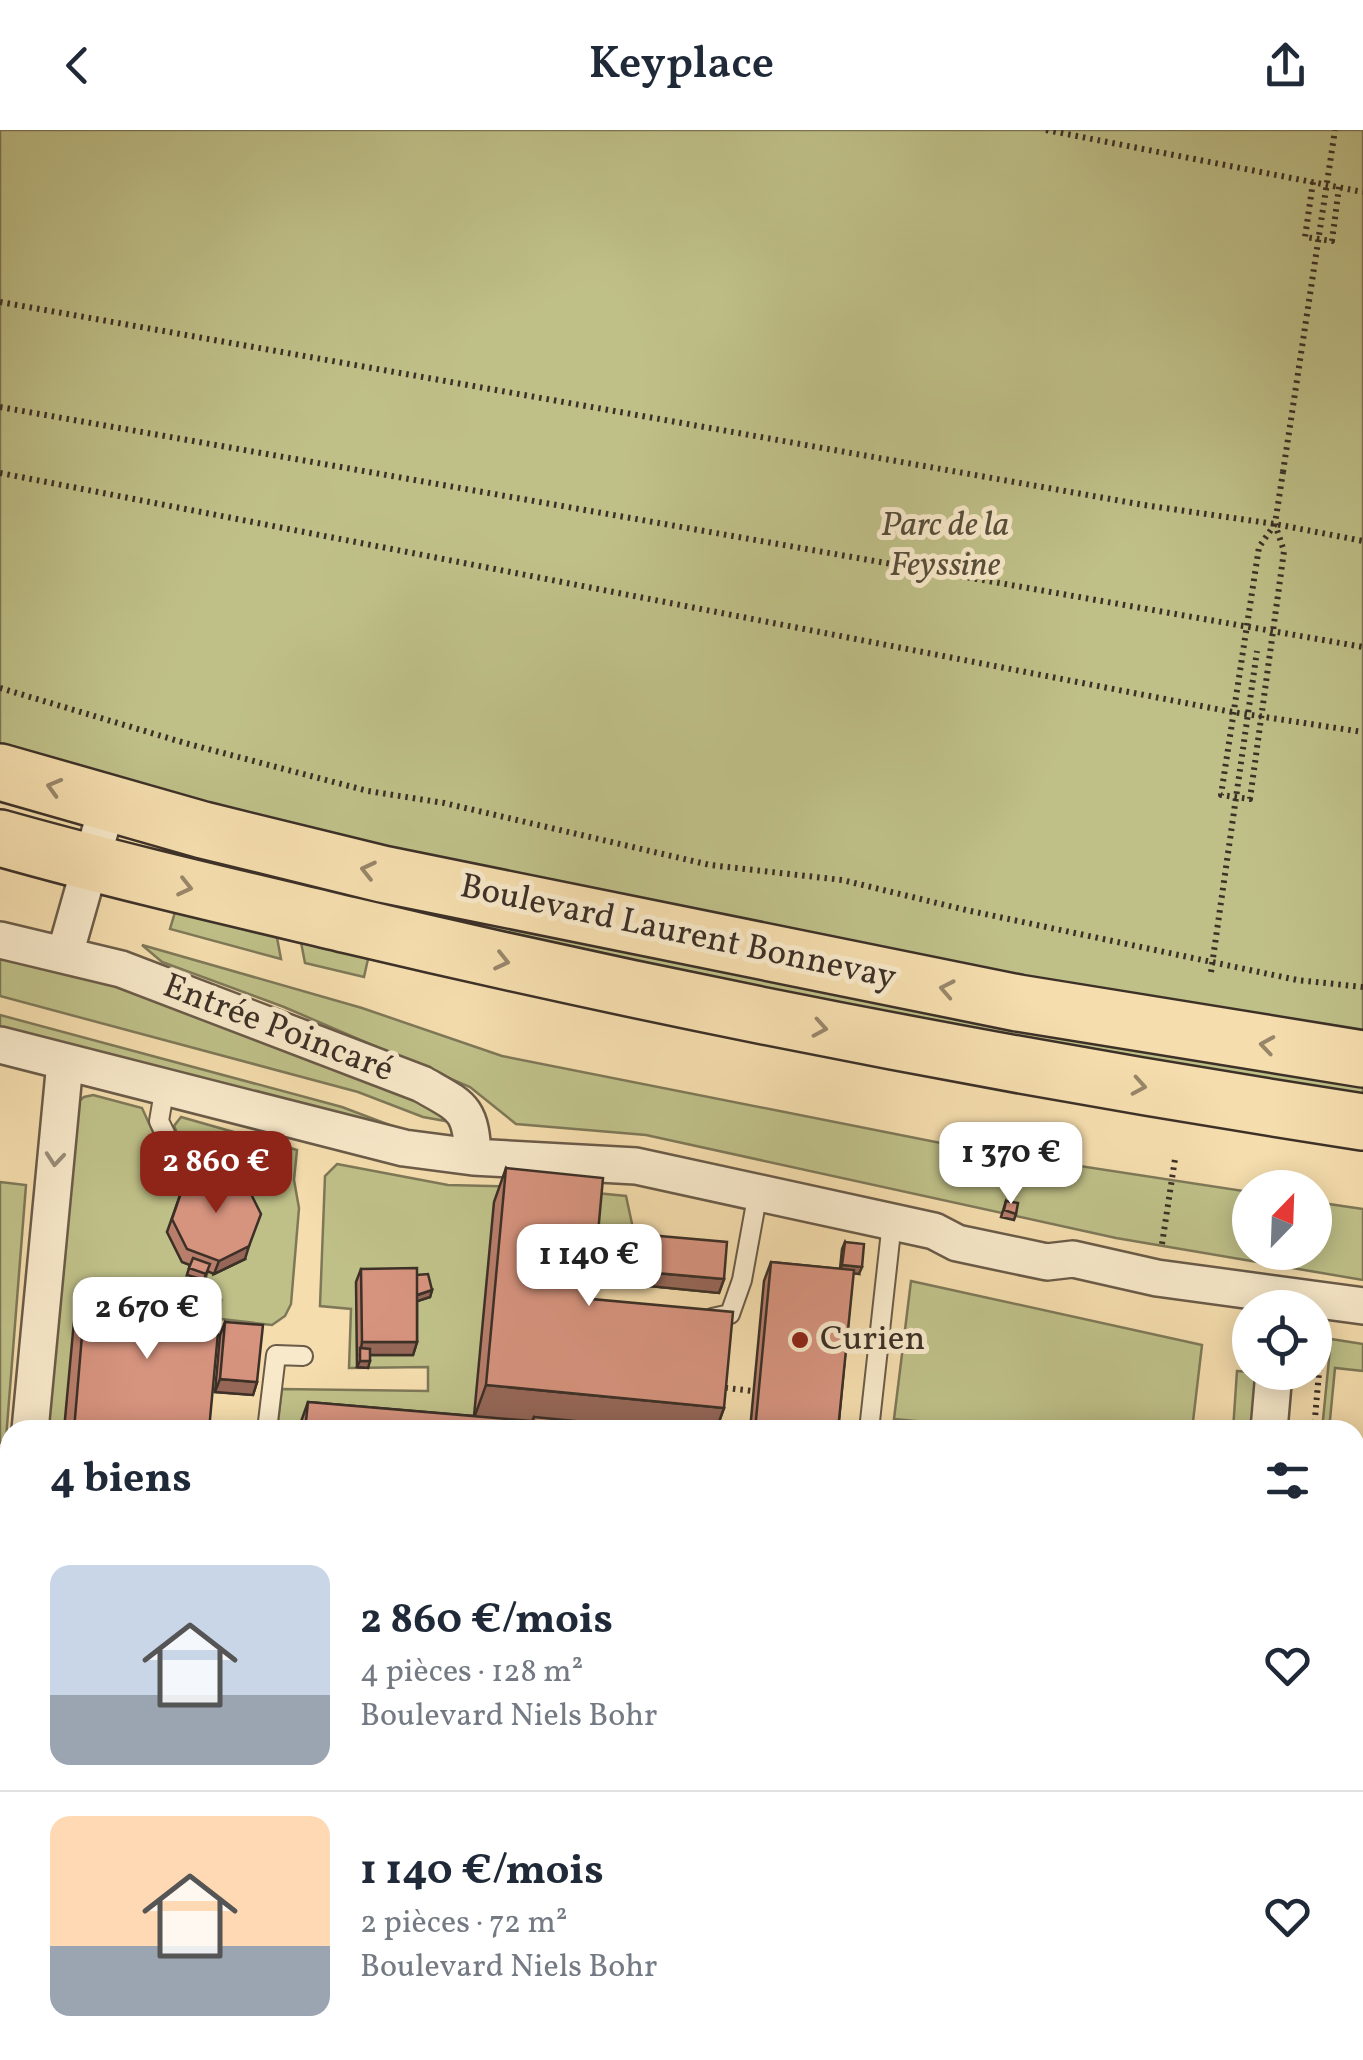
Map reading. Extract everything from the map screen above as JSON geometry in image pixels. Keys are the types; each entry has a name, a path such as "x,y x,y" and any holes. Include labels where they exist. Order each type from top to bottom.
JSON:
{"main road":[{"name":"Boulevard Laurent Bonnevay","path":"0,772 203,830 382,874 1018,1003 1363,1059"},
{"name":"Boulevard Laurent Bonnevay","path":"0,838 540,970 803,1025 1187,1095 1363,1122"}],"street":[{"path":"65,954 108,802"},
{"name":"Entrée Poincaré","path":"0,940 121,970 422,1084 463,1108 472,1144"},
{"path":"0,1045 404,1148 472,1144 636,1166 934,1230 957,1243 1047,1262 1074,1258 1232,1292"},
{"path":"31,1420 65,1062"},
{"path":"1270,1420 1272,1390"}],"lane":[{"path":"166,1086 160,1120 194,1193"},
{"path":"697,1322 730,1314 742,1280 758,1192"},
{"path":"870,1420 892,1222"},
{"path":"269,1420 276,1354 303,1356"}],"path":[{"path":"1046,130 1363,192"},
{"path":"1275,524 1284,551 1250,800 1221,796 1259,547 1275,524 1335,130"},
{"path":"1313,182 1305,237 1332,240 1339,187"},
{"path":"0,302 1363,541"},
{"path":"0,407 1363,646"},
{"path":"0,474 1232,712 1363,732"},
{"path":"1211,972 1257,651"},
{"path":"0,688 368,791 444,802 710,865 842,880 1297,980 1363,987"},
{"path":"1161,1255 1175,1159"},
{"path":"182,1323 198,1268"},
{"path":"1315,1420 1322,1332 1353,1304"},
{"path":"717,1387 753,1391"}],"green space":[{"name":"Parc de la Feyssine","path":"0,130 1363,130 1363,1042 657,914 0,753"},
{"path":"188,855 356,896 1363,1076 1363,1106 1059,1057 185,866"},
{"path":"178,902 275,927 281,959 170,929"},
{"path":"299,932 370,950 364,977 305,963"},
{"path":"142,945 362,1008 502,1056 981,1151 1232,1189 1232,1258 1116,1238 646,1135 516,1124 470,1087 284,1007 162,962"},
{"path":"0,953 83,969 436,1107 445,1121 423,1117 358,1092 0,996"},
{"path":"0,1015 342,1107 408,1132 0,1028"},
{"path":"93,1095 142,1108 183,1198 167,1232 182,1262 190,1265 170,1330 76,1420 43,1420 73,1106"},
{"path":"181,1117 297,1150 294,1180 299,1208 291,1304 285,1316 272,1325 195,1316 208,1271 214,1274 245,1259 203,1188 174,1126"},
{"path":"337,1164 448,1185 534,1187 476,1420 278,1420 282,1389 428,1391 428,1367 349,1368 351,1309 320,1306 325,1176"},
{"path":"0,1182 26,1185 7,1420 0,1420"},
{"path":"576,1191 626,1196 637,1247 630,1270 586,1266"},
{"path":"1332,1204 1363,1209 1363,1280 1304,1270 1332,1270"},
{"path":"911,1281 1202,1345 1193,1420 894,1419"},
{"path":"1332,1339 1363,1344 1363,1371 1335,1368 1330,1420 1323,1420 1326,1390 1332,1390"},
{"path":"1236,1390 1259,1390 1256,1420 1234,1420"}],"building":[{"path":"506,1168 603,1178 592,1299 733,1312 724,1408 486,1385"},
{"path":"214,1172 246,1184 261,1214 249,1246 219,1261 187,1249 172,1219 183,1187"},
{"path":"1006,1201 1018,1203 1016,1214 1004,1210"},
{"path":"637,1234 727,1242 724,1279 633,1271"},
{"path":"845,1242 864,1244 862,1267 842,1265"},
{"path":"193,1258 210,1264 206,1274 189,1268"},
{"name":"Curien","path":"771,1262 854,1270 839,1420 756,1420"},
{"path":"417,1268 417,1342 362,1342 361,1269"},
{"path":"428,1274 432,1290 417,1295 417,1275"},
{"path":"86,1288 221,1300 210,1420 75,1420"},
{"path":"225,1322 263,1325 257,1382 220,1379"},
{"path":"360,1348 370,1349 370,1361 360,1361"},
{"path":"308,1402 519,1420 306,1420"}],"place":[{"name":"Curien","path":"800,1340"}]}
